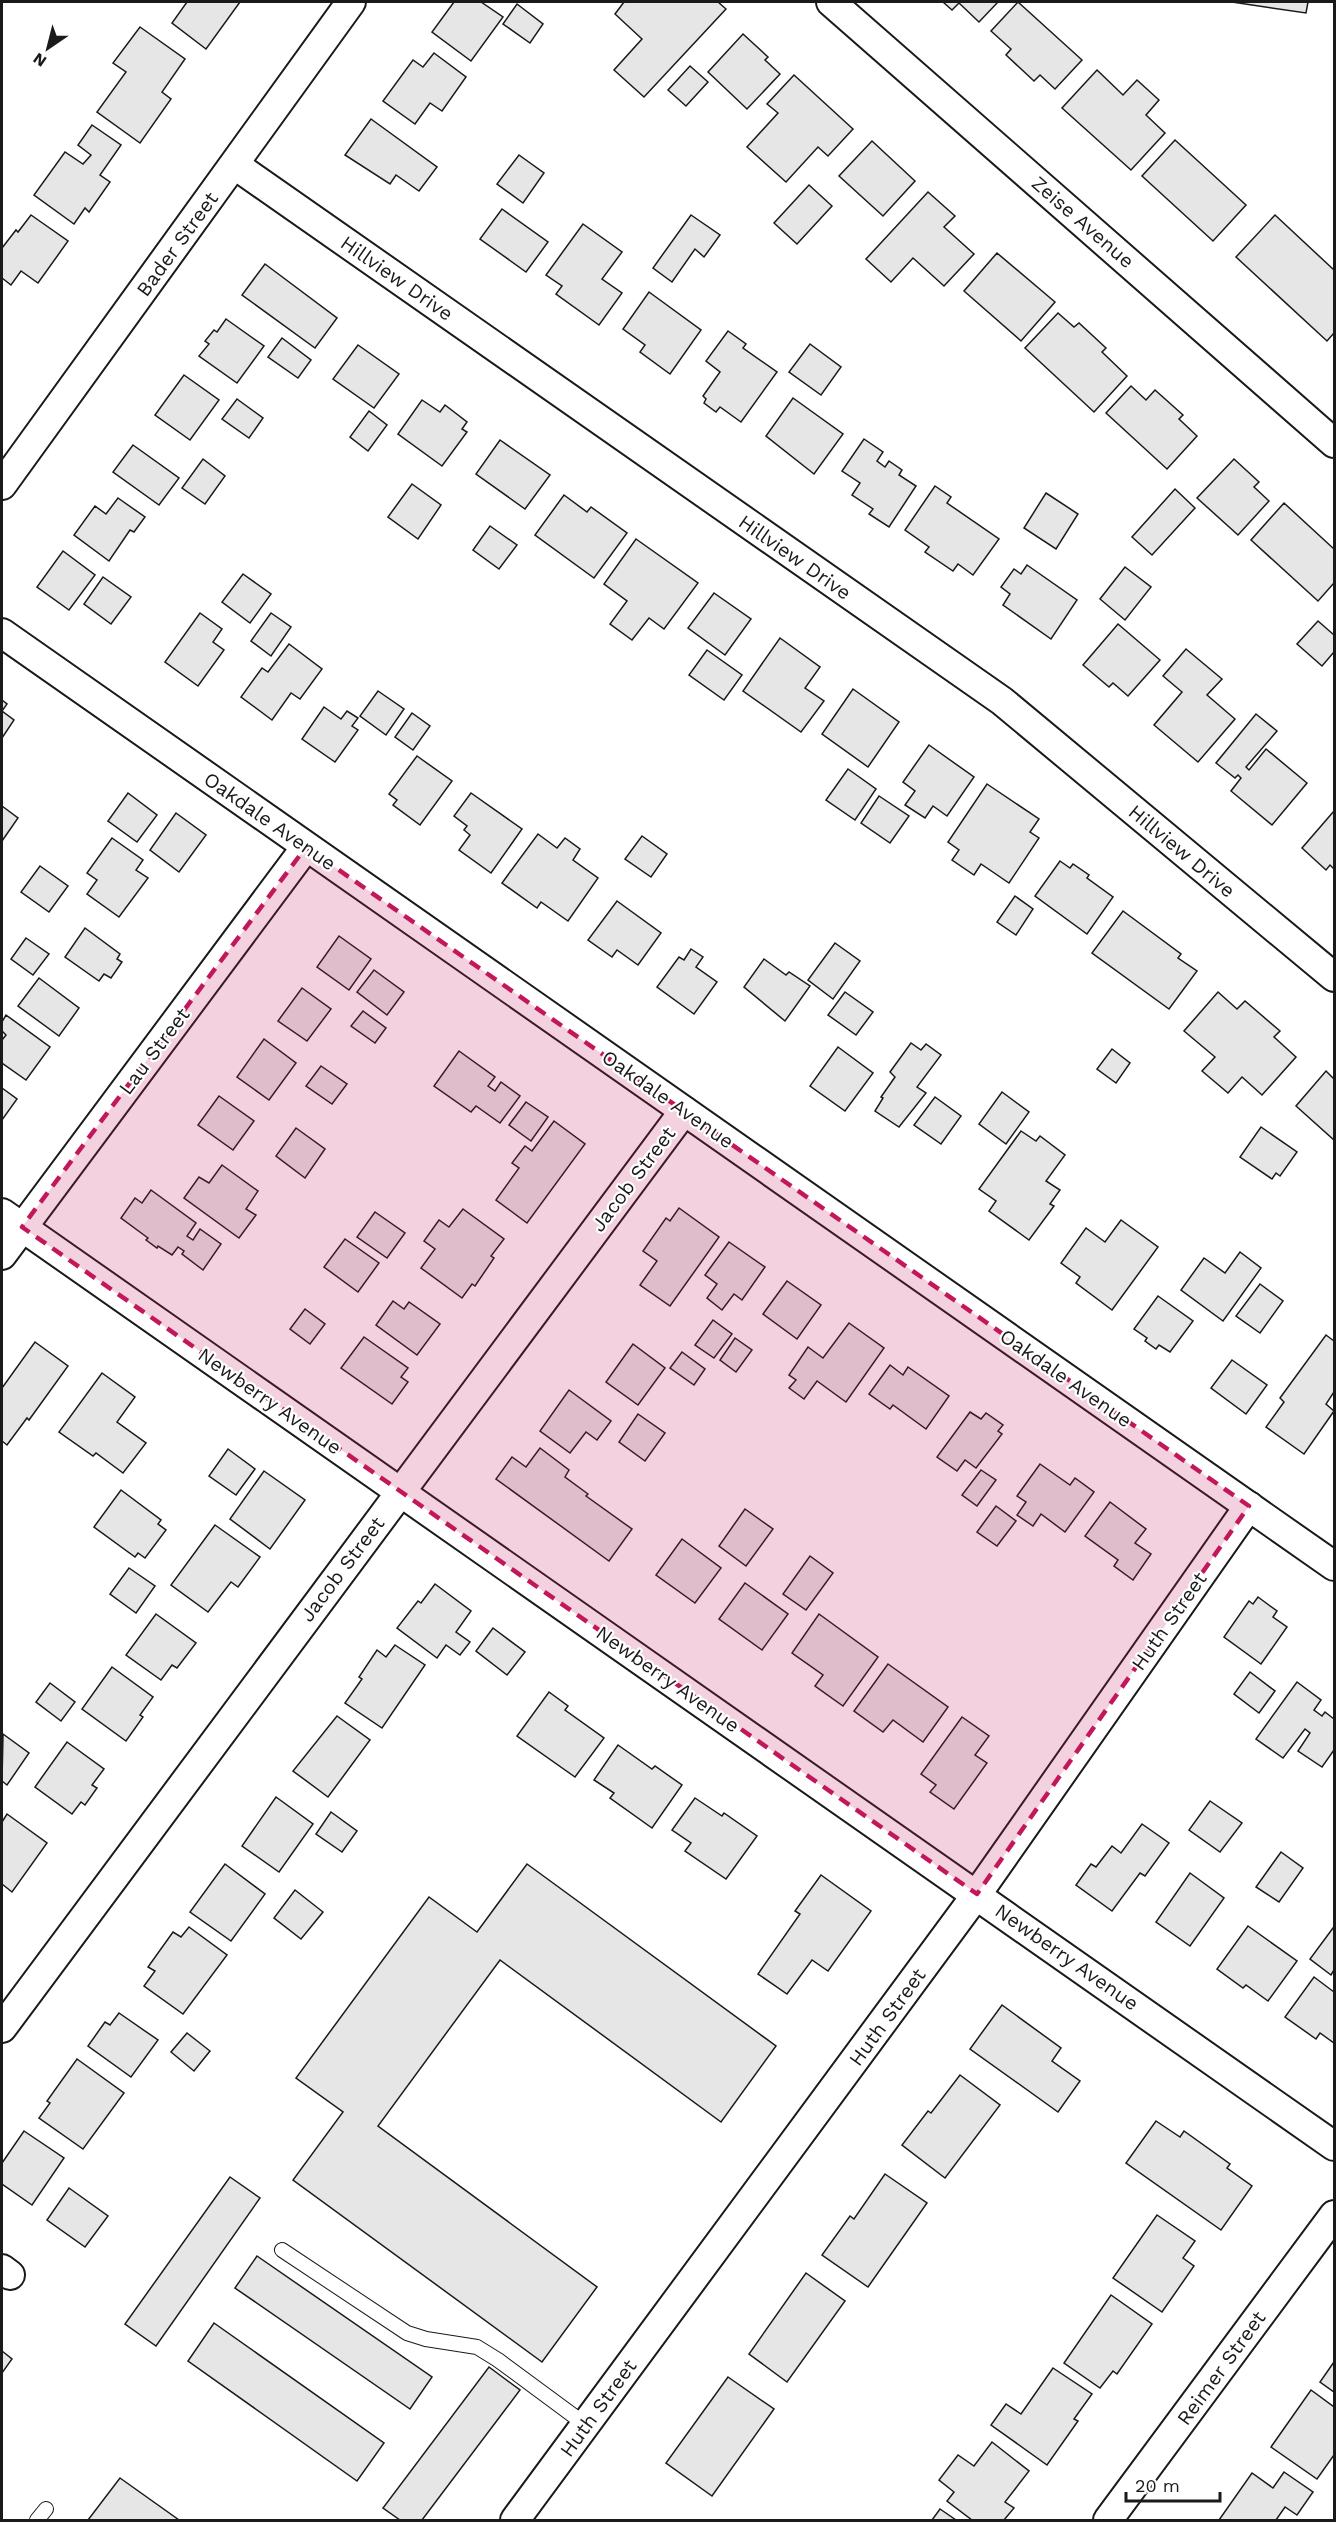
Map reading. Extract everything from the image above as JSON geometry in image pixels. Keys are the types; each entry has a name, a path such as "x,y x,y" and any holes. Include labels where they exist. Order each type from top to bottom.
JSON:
{"street":[{"name":"Bader Street","path":"2,484 351,2"},
{"name":"Zeise Avenue","path":"831,2 1334,442"},
{"name":"Hillview Drive","path":"235,165 1002,701 1335,977"},
{"name":"Oakdale Avenue","path":"2,633 1335,1566"},
{"name":"Lau Street","path":"2,1255 12,1220 306,847"},
{"name":"Jacob Street","path":"2,2028 684,1111"},
{"name":"Newberry Avenue","path":"12,1220 1335,2146"},
{"name":"Huth Street","path":"516,2520 977,1894 1249,1506"},
{"name":"Reimer Street","path":"1108,2520 1335,2215"}],"lane":[{"path":"282,2250 407,2333 426,2339 477,2348 498,2360 586,2425"},
{"path":"37,2520 46,2509"}],"highlighted area":[{"path":"306,847 1249,1506 977,1894 22,1227"}],"building":[{"path":"187,2 240,2 206,49 172,23"},
{"path":"454,2 481,2 503,17 471,61 432,32"},
{"path":"624,2 718,2 726,9 644,97 614,70 642,39 615,14"},
{"path":"943,2 998,2 979,22 959,3 952,10"},
{"path":"1018,2 1082,60 1055,89 1040,75 1034,81 1006,55 1011,49 991,31"},
{"path":"1232,2 1308,2 1306,13"},
{"path":"517,4 543,24 530,43 503,24"},
{"path":"140,27 185,59 162,92 171,99 140,143 97,112 126,72 113,63"},
{"path":"743,34 768,57 765,60 780,74 747,109 708,72"},
{"path":"434,53 466,77 442,111 430,103 415,124 383,101 413,60 423,67"},
{"path":"690,66 708,82 686,106 668,90"},
{"path":"1097,70 1123,95 1137,80 1159,100 1146,115 1165,133 1131,170 1062,108"},
{"path":"794,75 853,129 828,156 818,147 786,182 747,147 778,113 767,104"},
{"path":"371,119 437,167 419,191 396,175 390,184 345,155"},
{"path":"92,125 121,145 100,175 110,182 89,212 85,208 74,224 34,195 65,152 83,164 91,155 78,145"},
{"path":"1175,140 1246,205 1213,241 1142,176"},
{"path":"872,141 915,181 883,216 839,176"},
{"path":"519,155 544,173 523,203 497,184"},
{"path":"809,185 832,206 797,244 774,223"},
{"path":"928,192 955,216 944,227 974,254 944,286 913,258 891,282 866,259"},
{"path":"502,209 548,242 526,272 480,239"},
{"path":"31,215 68,241 38,283 21,271 11,285 2,278 2,248"},
{"path":"691,215 720,235 704,257 695,249 672,282 653,268"},
{"path":"1275,215 1334,270 1334,333 1327,341 1236,257"},
{"path":"583,224 622,252 602,279 622,293 599,325 556,294 562,286 546,275"},
{"path":"997,253 1055,302 1021,341 964,291"},
{"path":"265,264 337,318 315,348 242,295"},
{"path":"649,292 701,330 670,374 640,352 645,345 623,329"},
{"path":"1058,313 1074,327 1079,323 1106,348 1102,352 1127,376 1094,412 1025,348"},
{"path":"226,319 264,346 237,383 199,356 209,344 205,341 214,330 217,332"},
{"path":"728,331 746,344 743,348 777,372 741,422 720,407 716,412 704,403 706,399 703,396 720,372 706,361"},
{"path":"282,338 311,360 298,378 268,357"},
{"path":"810,344 841,367 821,395 789,372"},
{"path":"358,345 399,374 374,408 333,379"},
{"path":"184,375 219,400 190,440 155,415"},
{"path":"1131,386 1146,400 1155,390 1183,415 1179,419 1197,436 1167,469 1106,413"},
{"path":"793,398 843,434 814,474 766,436"},
{"path":"237,399 263,418 249,438 222,419"},
{"path":"422,400 440,412 445,405 467,422 462,429 467,432 442,466 398,434"},
{"path":"369,411 387,425 368,451 350,437"},
{"path":"864,439 883,452 877,461 885,467 889,461 902,470 899,475 916,486 889,527 869,514 873,509 852,495 860,483 842,471"},
{"path":"500,440 550,475 525,509 476,474"},
{"path":"133,445 179,478 159,505 113,472"},
{"path":"203,459 225,476 205,504 182,488"},
{"path":"1234,459 1259,482 1254,487 1269,501 1238,535 1197,498"},
{"path":"412,484 441,505 418,539 388,517"},
{"path":"935,486 951,497 947,503 999,539 973,575 958,564 953,571 925,552 929,547 905,530"},
{"path":"1175,489 1195,508 1152,555 1132,537"},
{"path":"1046,493 1078,514 1056,549 1024,528"},
{"path":"564,495 587,512 591,507 627,533 594,578 535,535"},
{"path":"118,498 145,517 134,532 130,530 109,561 74,535 95,506 106,514"},
{"path":"1284,503 1334,549 1334,583 1318,601 1251,540"},
{"path":"490,526 517,545 499,569 473,550"},
{"path":"636,539 698,583 664,629 649,618 632,640 610,624 627,601 604,584"},
{"path":"63,551 95,575 69,610 37,587"},
{"path":"1027,565 1077,600 1051,639 1003,605 1010,594 1001,587 1014,569 1021,574"},
{"path":"1125,567 1151,587 1125,620 1100,599"},
{"path":"243,574 271,594 250,623 222,602"},
{"path":"103,577 131,597 111,624 84,604"},
{"path":"714,593 751,619 725,655 688,628"},
{"path":"200,613 222,629 213,642 224,650 198,686 165,662"},
{"path":"271,613 291,627 271,656 251,641"},
{"path":"1318,621 1334,635 1334,652 1322,666 1297,644"},
{"path":"1118,624 1160,660 1128,696 1113,683 1109,687 1083,665"},
{"path":"780,638 820,667 805,688 824,701 801,732 743,691"},
{"path":"289,644 322,669 300,699 291,693 272,720 241,697 262,668 268,672"},
{"path":"1186,649 1222,679 1207,695 1235,719 1198,762 1154,725 1182,692 1163,676"},
{"path":"707,650 742,675 724,700 689,675"},
{"path":"853,689 899,722 868,767 822,734"},
{"path":"378,691 404,709 386,735 360,716"},
{"path":"2,700 7,704 2,711"},
{"path":"324,707 341,719 347,711 358,718 352,726 358,730 335,762 302,739"},
{"path":"2,711 14,720 2,738"},
{"path":"412,713 430,726 413,750 395,737"},
{"path":"1256,714 1277,731 1246,767 1249,770 1266,749 1307,783 1272,825 1231,791 1241,778 1238,775 1235,778 1216,763"},
{"path":"929,745 974,777 947,816 933,806 925,818 905,805 915,791 903,782"},
{"path":"417,756 452,781 420,825 393,805 397,800 389,794"},
{"path":"848,769 876,789 855,820 826,800"},
{"path":"987,784 1039,819 1030,832 1039,838 1009,883 981,864 974,875 952,860 959,850 948,842"},
{"path":"128,793 157,815 137,842 108,821"},
{"path":"471,793 522,829 491,873 459,850 470,835 464,830 467,826 454,816"},
{"path":"879,796 909,816 890,843 861,823"},
{"path":"2,806 18,818 2,841"},
{"path":"1334,811 1334,869 1330,865 1326,870 1302,848"},
{"path":"176,813 206,835 179,872 150,850"},
{"path":"538,834 557,848 565,838 580,849 573,860 598,878 568,921 541,902 537,908 502,883"},
{"path":"642,836 667,854 651,877 625,859"},
{"path":"112,838 143,860 136,870 148,878 119,917 87,894 97,880 87,873"},
{"path":"1060,861 1070,868 1073,864 1089,875 1087,878 1113,897 1087,934 1035,896"},
{"path":"40,866 68,886 49,912 21,892"},
{"path":"1015,896 1033,909 1016,935 997,922"},
{"path":"617,901 661,933 638,965 617,950 612,957 588,940"},
{"path":"1123,911 1181,954 1178,958 1197,971 1169,1009 1092,953"},
{"path":"85,928 120,954 117,959 122,962 111,978 104,974 99,981 65,957"},
{"path":"339,936 371,959 349,990 317,967"},
{"path":"26,938 49,954 33,975 11,959"},
{"path":"835,943 860,961 833,999 808,980"},
{"path":"691,949 703,957 696,967 717,982 694,1014 657,987 679,957 684,960"},
{"path":"764,959 786,975 789,972 810,986 785,1021 744,987"},
{"path":"374,970 404,992 387,1015 357,992"},
{"path":"39,978 79,1008 59,1036 18,1006"},
{"path":"302,988 331,1009 307,1041 278,1021"},
{"path":"845,992 873,1012 856,1035 828,1015"},
{"path":"1218,992 1237,1009 1245,1001 1280,1031 1274,1037 1296,1057 1262,1095 1242,1077 1228,1093 1202,1071 1215,1057 1184,1031"},
{"path":"363,1011 386,1028 375,1043 351,1026"},
{"path":"6,1015 50,1047 26,1080 2,1063 2,1040 6,1035 2,1031 2,1022"},
{"path":"264,1039 296,1063 269,1100 237,1077"},
{"path":"911,1043 921,1050 926,1044 941,1055 917,1087 926,1093 899,1127 875,1111 883,1098 881,1097 895,1077 890,1072"},
{"path":"838,1047 873,1073 845,1111 810,1086"},
{"path":"1112,1049 1130,1063 1116,1083 1097,1069"},
{"path":"459,1051 495,1077 488,1086 495,1091 501,1082 520,1096 500,1123 476,1106 471,1112 434,1086"},
{"path":"321,1066 347,1084 332,1104 306,1086"},
{"path":"1326,1071 1334,1079 1334,1140 1296,1106"},
{"path":"2,1088 17,1099 2,1120"},
{"path":"1002,1092 1029,1112 1006,1144 979,1124"},
{"path":"219,1096 254,1121 233,1150 198,1125"},
{"path":"935,1097 961,1116 941,1144 914,1125"},
{"path":"526,1102 548,1117 531,1141 509,1125"},
{"path":"554,1121 585,1144 527,1223 496,1200 519,1168 512,1163 525,1146 532,1151"},
{"path":"1261,1127 1297,1152 1280,1176 1276,1173 1272,1179 1240,1157"},
{"path":"296,1128 325,1149 305,1178 276,1156"},
{"path":"1021,1131 1036,1141 1040,1136 1065,1155 1046,1181 1060,1190 1050,1204 1054,1206 1029,1240 989,1211 996,1201 979,1189"},
{"path":"222,1165 258,1191 246,1209 256,1215 239,1238 184,1198 199,1177 209,1183"},
{"path":"151,1190 196,1223 187,1236 193,1240 200,1229 221,1244 203,1270 182,1254 184,1251 178,1247 172,1255 158,1246 157,1248 146,1240 148,1238 121,1218 135,1198 142,1203"},
{"path":"679,1208 719,1237 670,1306 640,1285 657,1261 643,1251 666,1218 670,1221"},
{"path":"463,1209 504,1239 491,1256 494,1258 475,1286 472,1284 462,1298 421,1268 435,1249 424,1241 439,1220 449,1227"},
{"path":"375,1212 405,1233 387,1258 357,1237"},
{"path":"1121,1220 1158,1247 1112,1310 1076,1283 1080,1277 1061,1263 1086,1228 1105,1242"},
{"path":"345,1239 379,1263 358,1292 324,1267"},
{"path":"729,1242 765,1267 742,1300 734,1294 722,1310 707,1298 717,1284 705,1275"},
{"path":"1240,1252 1261,1268 1223,1321 1181,1290 1204,1258 1225,1273"},
{"path":"787,1281 821,1305 797,1339 763,1314"},
{"path":"1260,1284 1283,1301 1260,1333 1236,1316"},
{"path":"1158,1296 1193,1321 1170,1352 1159,1345 1156,1349 1145,1341 1147,1338 1134,1329"},
{"path":"393,1301 404,1309 409,1302 440,1324 417,1355 376,1325"},
{"path":"305,1309 325,1324 310,1344 290,1329"},
{"path":"713,1320 732,1334 714,1358 695,1345"},
{"path":"849,1323 884,1348 846,1402 817,1381 804,1399 789,1388 796,1380 789,1375 808,1347 823,1358"},
{"path":"1326,1335 1334,1341 1334,1392 1326,1404 1334,1411 1304,1454 1266,1427 1284,1402 1280,1398"},
{"path":"364,1337 408,1368 401,1377 408,1382 392,1404 341,1368"},
{"path":"735,1338 752,1350 736,1372 720,1360"},
{"path":"35,1342 68,1366 29,1420 27,1418 7,1445 2,1441 2,1388"},
{"path":"633,1344 665,1368 638,1405 606,1382"},
{"path":"682,1352 705,1369 694,1385 670,1368"},
{"path":"1232,1360 1267,1385 1246,1414 1211,1388"},
{"path":"890,1365 903,1375 908,1367 949,1396 926,1429 893,1405 890,1409 869,1394"},
{"path":"102,1373 135,1397 117,1422 146,1443 123,1473 96,1453 93,1456 59,1432"},
{"path":"569,1390 611,1421 597,1440 586,1432 570,1453 540,1431"},
{"path":"970,1412 981,1419 986,1413 1003,1425 998,1431 1002,1434 976,1468 965,1460 957,1471 937,1457"},
{"path":"638,1414 665,1433 645,1461 619,1442"},
{"path":"540,1448 569,1470 565,1477 588,1494 586,1496 632,1529 609,1561 496,1479 512,1457 526,1467"},
{"path":"228,1449 255,1469 236,1495 209,1476"},
{"path":"1040,1464 1070,1485 1075,1478 1094,1492 1065,1532 1041,1514 1033,1526 1017,1515 1026,1502 1017,1496"},
{"path":"981,1470 996,1480 977,1506 962,1495"},
{"path":"264,1471 305,1500 270,1549 230,1519"},
{"path":"121,1490 161,1520 158,1524 166,1530 145,1558 138,1553 135,1557 94,1527"},
{"path":"1110,1502 1146,1529 1135,1543 1151,1554 1133,1580 1114,1566 1118,1560 1085,1536"},
{"path":"996,1506 1016,1521 997,1546 977,1532"},
{"path":"745,1509 773,1529 746,1566 719,1546"},
{"path":"215,1525 260,1557 238,1587 231,1582 208,1612 171,1585"},
{"path":"682,1539 721,1568 695,1603 656,1575"},
{"path":"810,1556 833,1573 806,1610 783,1594"},
{"path":"129,1568 155,1586 136,1613 110,1594"},
{"path":"745,1583 788,1614 762,1650 719,1619"},
{"path":"435,1584 471,1611 456,1632 470,1642 460,1655 446,1645 437,1658 397,1628 418,1601 421,1603"},
{"path":"1258,1597 1277,1611 1273,1617 1287,1627 1261,1664 1224,1637 1249,1601 1253,1604"},
{"path":"156,1614 196,1643 177,1668 172,1665 161,1680 126,1655"},
{"path":"819,1614 878,1657 843,1706 815,1686 823,1675 792,1653"},
{"path":"493,1628 525,1652 507,1675 476,1651"},
{"path":"395,1645 425,1665 382,1728 345,1703 362,1679 359,1677 377,1650 386,1657"},
{"path":"888,1664 948,1707 923,1742 893,1720 883,1732 854,1711"},
{"path":"112,1667 153,1697 140,1715 143,1717 126,1741 82,1709"},
{"path":"1250,1672 1275,1691 1259,1713 1234,1694"},
{"path":"1297,1682 1321,1700 1314,1710 1322,1716 1325,1712 1334,1719 1334,1750 1322,1767 1298,1751 1310,1733 1305,1729 1283,1758 1256,1739"},
{"path":"50,1683 75,1702 61,1721 36,1702"},
{"path":"549,1692 568,1706 565,1710 604,1738 575,1777 517,1736"},
{"path":"337,1716 370,1740 328,1797 293,1771"},
{"path":"962,1717 989,1736 975,1755 987,1763 954,1809 930,1792 936,1785 921,1774"},
{"path":"3,1734 29,1753 7,1785 2,1781"},
{"path":"67,1742 104,1769 92,1785 97,1788 85,1805 81,1802 72,1814 35,1787"},
{"path":"618,1745 652,1769 655,1766 682,1785 652,1828 610,1798 614,1793 594,1780"},
{"path":"276,1797 313,1824 279,1872 242,1846"},
{"path":"695,1798 722,1816 724,1813 757,1836 726,1879 685,1851 691,1843 672,1830"},
{"path":"1210,1801 1242,1823 1220,1852 1189,1830"},
{"path":"331,1812 357,1831 342,1852 316,1834"},
{"path":"7,1814 47,1843 12,1892 2,1884 2,1822"},
{"path":"1142,1824 1169,1843 1145,1876 1140,1873 1112,1911 1076,1885 1091,1864 1096,1867 1112,1846 1121,1853"},
{"path":"1281,1852 1303,1868 1279,1902 1256,1887"},
{"path":"225,1864 265,1894 231,1941 190,1912"},
{"path":"527,1864 776,2046 721,2122 500,1960 378,2126 597,2287 542,2362 293,2180 343,2112 296,2078 429,1897 477,1932"},
{"path":"1190,1873 1224,1898 1190,1946 1156,1922"},
{"path":"821,1875 871,1911 828,1971 812,1960 787,1994 758,1974 800,1914 795,1911"},
{"path":"295,1890 323,1912 301,1939 274,1918"},
{"path":"1248,1926 1297,1961 1268,2001 1246,1985 1243,1988 1217,1969"},
{"path":"189,1927 227,1955 183,2014 144,1986 155,1971 148,1967 173,1932 181,1937"},
{"path":"1333,1928 1334,1970 1331,1975 1310,1959"},
{"path":"1314,1977 1334,1992 1334,2043 1320,2033 1316,2039 1285,2017"},
{"path":"1002,2005 1061,2048 1052,2061 1080,2081 1058,2112 970,2049"},
{"path":"119,2013 158,2040 131,2077 88,2046 105,2022 110,2025"},
{"path":"187,2033 210,2051 194,2071 171,2052"},
{"path":"77,2059 124,2093 83,2149 39,2118 50,2103 47,2101"},
{"path":"960,2075 1000,2105 945,2178 902,2145 928,2111 931,2113"},
{"path":"1156,2121 1180,2137 1184,2131 1230,2164 1227,2168 1252,2186 1221,2230 1126,2163"},
{"path":"24,2131 64,2158 32,2205 2,2184 2,2163"},
{"path":"885,2174 927,2203 868,2287 822,2255 850,2216 854,2219"},
{"path":"230,2177 260,2198 156,2346 125,2324"},
{"path":"69,2188 108,2216 85,2247 47,2220"},
{"path":"1157,2215 1195,2241 1183,2258 1194,2266 1162,2312 1113,2278"},
{"path":"257,2256 432,2377 410,2409 235,2288"},
{"path":"806,2273 845,2301 787,2382 749,2354"},
{"path":"1111,2295 1152,2324 1117,2374 1113,2371 1100,2388 1064,2363"},
{"path":"214,2323 384,2443 357,2481 188,2361"},
{"path":"2,2351 12,2359 2,2373"},
{"path":"1334,2362 1334,2392 1320,2382"},
{"path":"489,2367 520,2390 422,2520 400,2520 383,2508"},
{"path":"1053,2368 1092,2394 1074,2419 1078,2421 1047,2465 991,2425 1006,2404 1021,2414"},
{"path":"728,2377 774,2409 712,2496 666,2463"},
{"path":"1311,2390 1334,2407 1334,2455 1317,2479 1271,2447"},
{"path":"992,2442 1029,2471 1005,2502 1014,2508 1004,2520 972,2520 947,2501 954,2492 939,2480 958,2455 974,2466"},
{"path":"1284,2472 1313,2492 1297,2515 1285,2507 1276,2520 1219,2520 1252,2473 1273,2488"},
{"path":"120,2478 179,2520 88,2520"},
{"path":"940,2509 956,2520 932,2520"}]}
